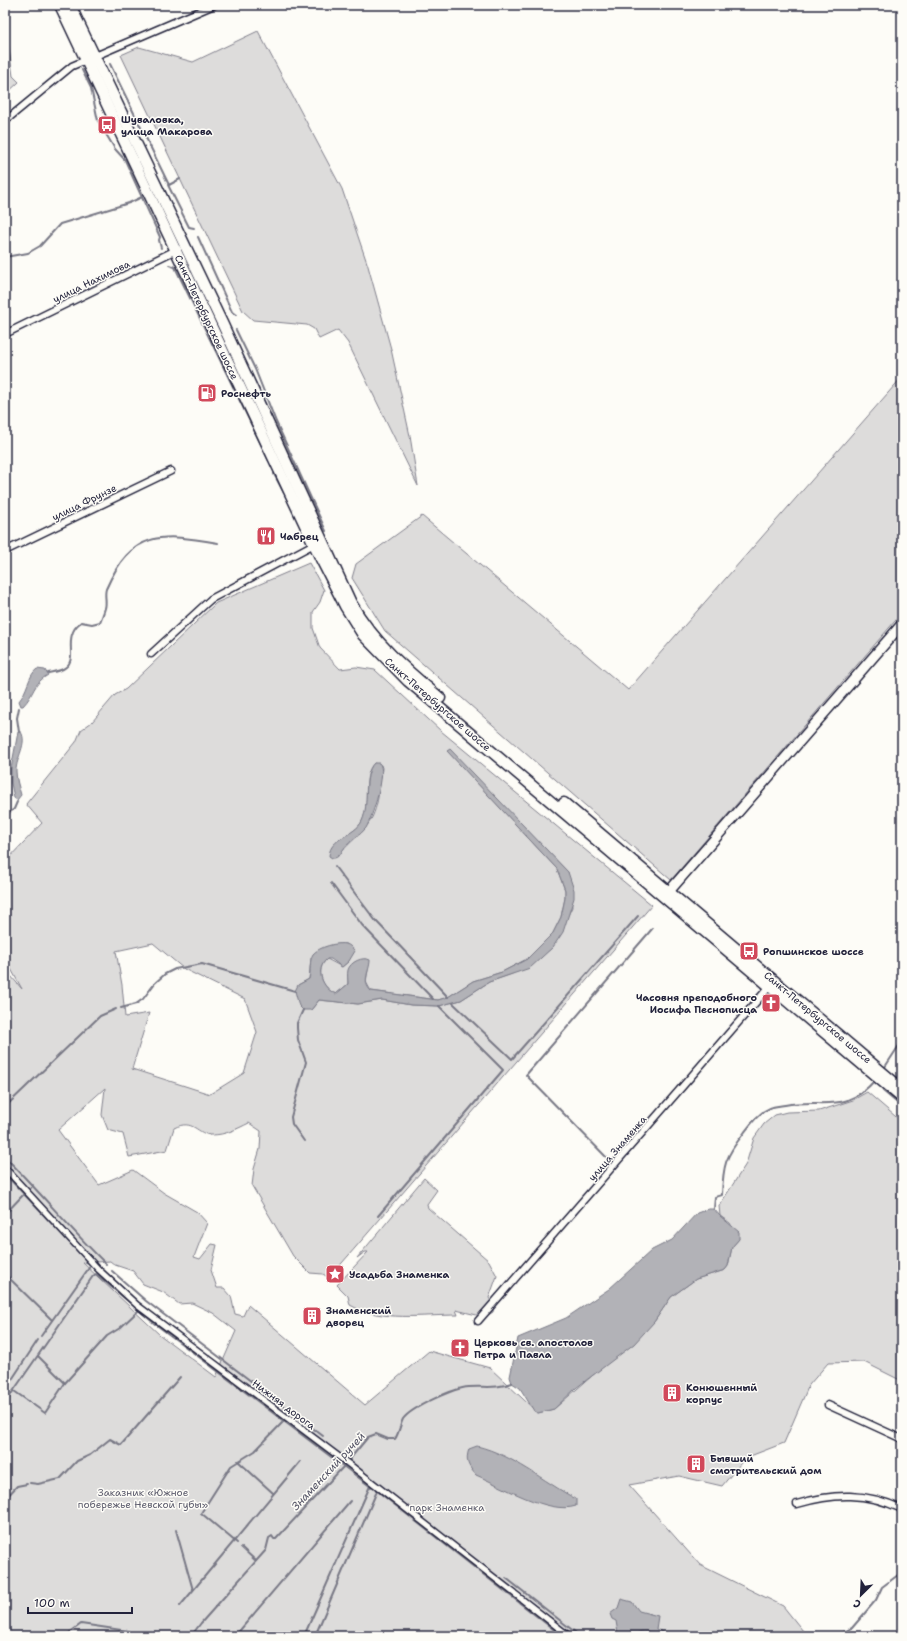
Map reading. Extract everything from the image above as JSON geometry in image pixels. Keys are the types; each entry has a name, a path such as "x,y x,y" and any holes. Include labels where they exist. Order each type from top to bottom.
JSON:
{"main road":[{"name":"Санкт-Петербургское шоссе","path":"60,5 314,544 344,606 363,635 408,681 666,894 869,1065 889,1083 902,1098"},
{"name":"Санкт-Петербургское шоссе","path":"70,5 222,323 342,584 359,617 370,632 388,653 413,676 666,894 770,986 869,1065"},
{"path":"666,894 902,624"},
{"name":"Санкт-Петербургское шоссе","path":"889,1083 902,1089"}],"street":[{"path":"5,121 72,66 85,59 214,5"},
{"name":"улица Нахимова","path":"5,334 185,246"},
{"name":"улица Фрунзе","path":"5,551 171,471"},
{"path":"151,654 211,598 241,584 291,555 314,544"},
{"name":"улица Знаменка","path":"478,1322 770,986"},
{"name":"Нижняя дорога","path":"5,1168 98,1270 127,1296 350,1465 569,1636"},
{"path":"828,1406 902,1439"},
{"path":"797,1504 817,1498 848,1494 868,1497 902,1509"}],"green space":[{"path":"5,22 13,76 19,82 5,95"},
{"path":"258,31 342,189 368,266 391,349 410,436 418,486 348,343 338,330 319,339 314,329 307,325 253,320 243,311 121,55 139,47 193,62"},
{"path":"902,377 902,613 671,880 385,631 352,578 356,564 422,516 628,690"},
{"path":"309,563 324,590 320,602 313,612 313,628 320,648 340,669 356,667 375,670 441,731 652,905 329,1278 323,1274 310,1273 293,1256 252,1186 254,1169 260,1149 261,1131 249,1123 226,1133 217,1135 207,1134 191,1126 181,1125 174,1128 167,1150 129,1157 123,1134 108,1130 102,1115 105,1088 58,1130 99,1185 133,1170 164,1193 197,1212 207,1223 194,1257 200,1259 212,1244 217,1245 211,1270 217,1288 224,1288 231,1296 235,1314 243,1316 248,1305 365,1405 429,1351 490,1368 538,1413 554,1409 654,1322 671,1297 696,1279 725,1270 728,1266 732,1247 739,1239 730,1223 720,1216 719,1206 746,1164 754,1138 764,1124 775,1115 787,1112 819,1111 853,1100 867,1092 902,1122 902,1381 864,1362 828,1363 809,1385 784,1443 745,1458 722,1486 679,1476 629,1485 700,1565 783,1606 807,1636 5,1636 5,969 22,989 5,958 5,862 42,823 26,804 76,742 81,730 92,722 115,695 126,689 216,603","holes":["448,751 568,872 572,907 553,947 542,956 512,974 489,982 461,1000 439,1006 411,1005 382,1000 358,1004 319,1000 311,1010 298,985 309,979 311,958 326,947 345,944 349,961 342,967 327,959 321,968 324,984 331,992 336,994 348,984 348,978 368,970 366,982 371,991 438,1000 448,997 473,981 502,972 527,959 553,933 561,917 565,898 565,890 557,869","374,763 381,765 382,768 379,792 373,816 361,833 339,856 339,840 351,833 361,823 364,816 370,769","153,943 184,969 245,999 257,1032 244,1073 210,1094 132,1069 149,1013 125,1017 122,985 116,951","110,1261 115,1265 133,1271 143,1284 163,1292 179,1304 192,1303 213,1313 236,1331 216,1377 160,1335 83,1263"]},
{"path":"424,1178 437,1190 427,1204 428,1208 489,1261 497,1276 489,1298 494,1305 493,1312 485,1317 456,1310 458,1315 388,1316 375,1314 350,1305 348,1296 337,1285 368,1252 365,1252 357,1258"}],"shaded area":[{"path":"37,669 45,670 48,675 36,685 27,702 21,706 19,701 34,671"},
{"path":"18,732 21,732 23,741 16,771 16,777 21,795 17,800 14,798 11,783 11,769"},
{"path":"450,749 568,872 574,890 574,898 563,932 553,947 530,968 489,982 461,1000 439,1006 411,1005 382,1000 358,1004 319,1000 311,1010 303,1010 299,1006 295,991 298,985 309,979 313,954 319,949 328,946 346,944 355,951 349,961 342,967 331,959 327,959 323,963 321,968 322,979 324,984 331,992 336,994 348,984 348,972 351,964 360,959 367,959 370,960 370,964 366,980 371,991 438,1000 448,997 473,981 502,972 527,959 553,933 561,917 565,898 565,890 557,869 447,751"},
{"path":"374,763 379,763 382,775 369,823 364,831 347,844 338,856 332,858 329,856 330,850 334,845 359,826 362,821 366,807 368,775"},
{"path":"708,1209 714,1209 739,1232 739,1239 732,1247 728,1266 725,1270 696,1279 671,1297 654,1322 634,1344 576,1388 554,1409 538,1413 534,1411 520,1388 512,1383 510,1377 518,1338 566,1318 609,1289 652,1250 672,1240 697,1213"},
{"path":"477,1446 490,1450 528,1469 576,1499 576,1506 565,1508 539,1503 476,1475 469,1466 467,1457 469,1449"},
{"path":"621,1599 632,1602 639,1611 658,1616 656,1629 671,1636 641,1631 634,1636 621,1636 618,1633 616,1621 612,1619 610,1614 618,1608"}],"waterway":[{"path":"110,64 169,185 180,179"},
{"path":"82,70 91,88 98,121 115,149 125,160 160,237 159,240 161,248"},
{"path":"168,185 189,227 194,228"},
{"path":"5,257 28,253 40,246 60,224 129,203 142,197"},
{"path":"198,237 232,312 236,315"},
{"path":"169,265 175,267 269,461"},
{"path":"236,330 255,369 276,422 326,531"},
{"path":"274,474 284,493"},
{"path":"48,673 61,670 68,665 71,654 72,635 75,628 81,622 92,624 100,622 106,606 106,589 116,570 126,556 138,546 150,540 164,538 180,538 218,543"},
{"path":"19,708 17,718 19,732"},
{"path":"5,816 14,809 17,802"},
{"path":"335,867 375,920 448,997"},
{"path":"331,883 362,925 433,999"},
{"path":"453,1003 512,1059 638,916"},
{"path":"611,1162 526,1075 652,929"},
{"path":"121,1008 136,1004 143,999 155,983 165,974 175,969 202,964 295,991"},
{"path":"378,1216 503,1070 439,1006"},
{"path":"5,1107 100,1016 116,1009"},
{"path":"303,1010 297,1023 297,1028 298,1040 306,1062 291,1117 292,1124 304,1141"},
{"name":"Знаменский ручей","path":"883,1070 902,1041"},
{"name":"Знаменский ручей","path":"714,1209 715,1197 722,1195 724,1169 729,1155 749,1126 762,1113 772,1107 785,1105 799,1103 834,1103 844,1101 865,1090 876,1079"},
{"path":"883,1091 902,1107"},
{"path":"5,1157 106,1264"},
{"path":"5,1174 91,1265 41,1336"},
{"path":"30,1189 33,1185"},
{"path":"5,1214 24,1194"},
{"path":"112,1271 146,1301 323,1436"},
{"path":"5,1274 52,1320"},
{"path":"5,1403 93,1276 96,1274 155,1324"},
{"path":"14,1391 45,1413 65,1383 107,1336 120,1328 138,1311"},
{"path":"158,1326 371,1487"},
{"path":"5,1390 38,1340"},
{"path":"38,1356 65,1383"},
{"path":"30,1483 38,1484 60,1479 77,1461 90,1455 110,1439 121,1445 180,1377"},
{"name":"Знаменский ручей","path":"191,1636 266,1550 269,1538 272,1536 276,1539 344,1466 368,1437 376,1434 388,1439 395,1439 403,1419 408,1414 424,1404 454,1391 469,1387 496,1387 512,1383"},
{"path":"237,1543 201,1513 231,1466 255,1451 283,1422"},
{"path":"238,1461 273,1493"},
{"path":"180,1606 300,1462"},
{"path":"5,1499 17,1486 27,1484"},
{"path":"304,1636 370,1486"},
{"path":"376,1490 562,1636"},
{"path":"315,1636 377,1491"},
{"path":"235,1636 350,1501"},
{"path":"176,1530 193,1590"},
{"path":"241,1547 256,1561"},
{"path":"837,1636 852,1628 876,1600 882,1587 902,1572"},
{"path":"506,1578 580,1636"},
{"name":"Знаменский ручей","path":"65,1636 81,1624 128,1631 131,1636"}],"place":[{"name":"Шуваловка, улица Макарова","path":"107,125"},
{"name":"Роснефть","path":"207,393"},
{"name":"Чабрец","path":"266,536"},
{"name":"Ропшинское шоссе","path":"749,951"},
{"name":"Часовня преподобного Иосифа Песнописца","path":"771,1003"},
{"name":"Усадьба Знаменка","path":"335,1274"},
{"name":"Знаменский дворец","path":"312,1316"},
{"name":"Церковь св. апостолов Петра и Павла","path":"460,1348"},
{"name":"Конюшенный корпус","path":"672,1393"},
{"name":"Бывший смотрительский дом","path":"696,1464"}],"park label":[{"name":"Заказник «Южное побережье Невской губы»","path":"143,1498"},
{"name":"парк Знаменка","path":"447,1507"}]}
